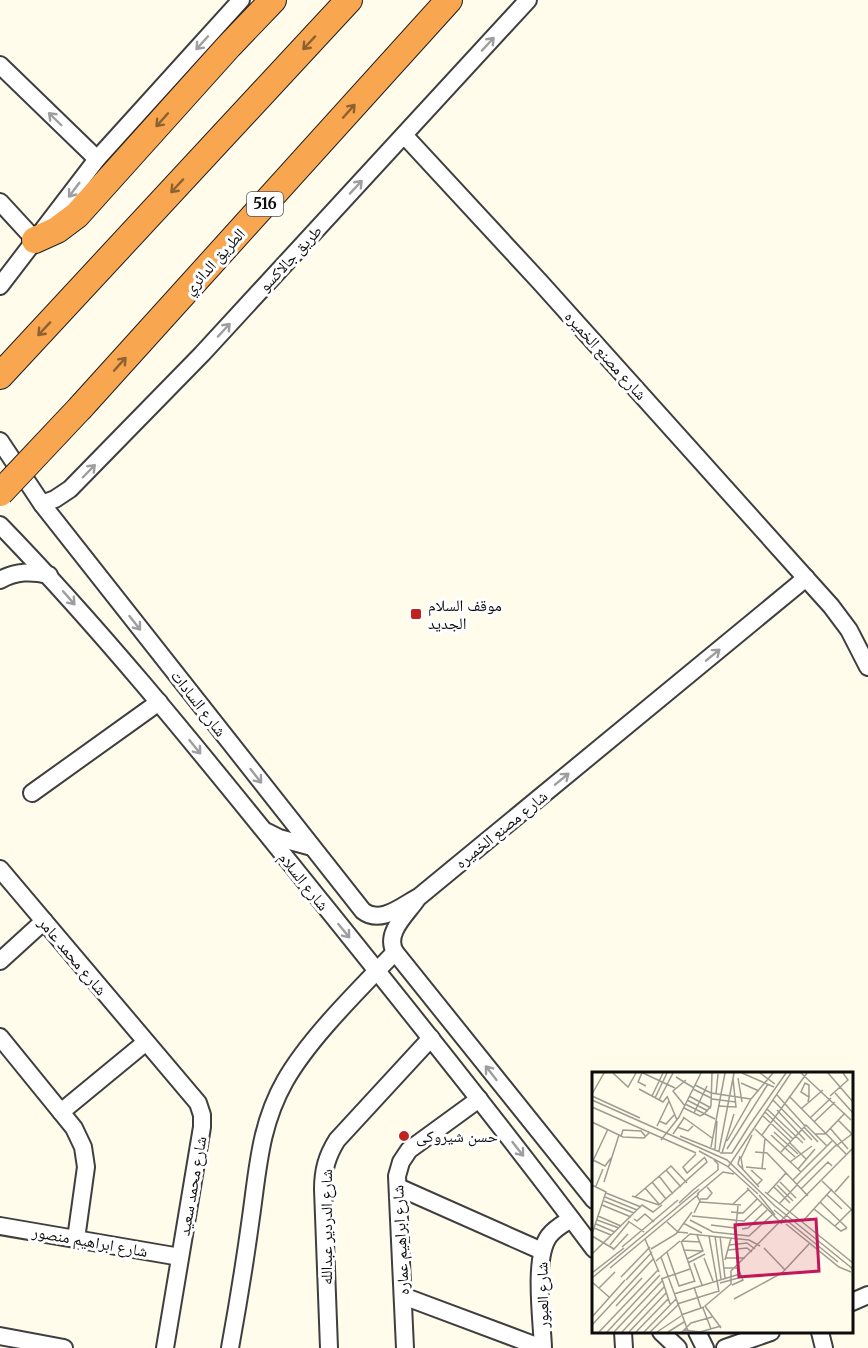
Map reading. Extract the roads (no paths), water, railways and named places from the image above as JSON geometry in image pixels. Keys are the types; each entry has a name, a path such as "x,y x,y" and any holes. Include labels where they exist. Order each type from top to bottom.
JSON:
{"highway":[{"path":"35,240 57,230 77,215 273,0"},
{"path":"0,376 349,0"},
{"name":"الطريق الدائري","path":"0,493 81,407 450,0"}],"street":[{"path":"0,286 97,159 241,0"},
{"name":"طريق جالاكسو","path":"42,504 62,495 76,483 202,354 528,0"},
{"path":"0,65 97,159"},
{"name":"شارع مصنع الخميره","path":"404,135 540,282 831,606 849,630 868,667"},
{"path":"0,202 35,240"},
{"name":"شارع السادات","path":"0,441 42,504 367,914 381,916 420,896"},
{"name":"شارع السلام","path":"0,525 49,575 159,702 431,1038 592,1246"},
{"path":"0,580 18,573 33,572 49,575"},
{"name":"شارع مصنع الخميره","path":"420,896 806,578"},
{"path":"32,793 159,702"},
{"path":"263,830 279,838 312,847"},
{"name":"شارع محمد عامر","path":"0,869 146,1042"},
{"path":"420,896 393,933 391,943 395,952 592,1198"},
{"path":"0,961 44,921"},
{"path":"230,1348 262,1138 271,1108 286,1079 304,1053 395,952"},
{"path":"0,1037 74,1128 83,1147 86,1167 76,1239"},
{"name":"شارع الدردير عبدالله","path":"329,1348 323,1189 323,1172 328,1155 337,1140 431,1038"},
{"path":"60,1112 146,1042"},
{"name":"شارع محمد سعيد","path":"146,1042 198,1103 202,1115 202,1127 165,1348"},
{"name":"شارع ابراهيم عماره","path":"405,1348 397,1176 401,1162 409,1150 478,1099"},
{"path":"398,1187 542,1251"},
{"name":"شارع العبور","path":"542,1348 540,1267 542,1251 548,1237 558,1226 572,1219"},
{"name":"شارع ابراهيم منصور","path":"0,1226 180,1257"},
{"path":"853,1302 868,1295"},
{"path":"403,1296 542,1348"},
{"path":"623,1333 624,1348"},
{"path":"662,1333 678,1348"},
{"path":"698,1333 705,1348"},
{"path":"725,1348 768,1333"},
{"path":"820,1333 824,1348"},
{"path":"0,1336 56,1347"}],"place":[{"name":"موقف السلام الجديد","path":"416,614"},
{"name":"حسن شيروكى","path":"404,1136"}]}
